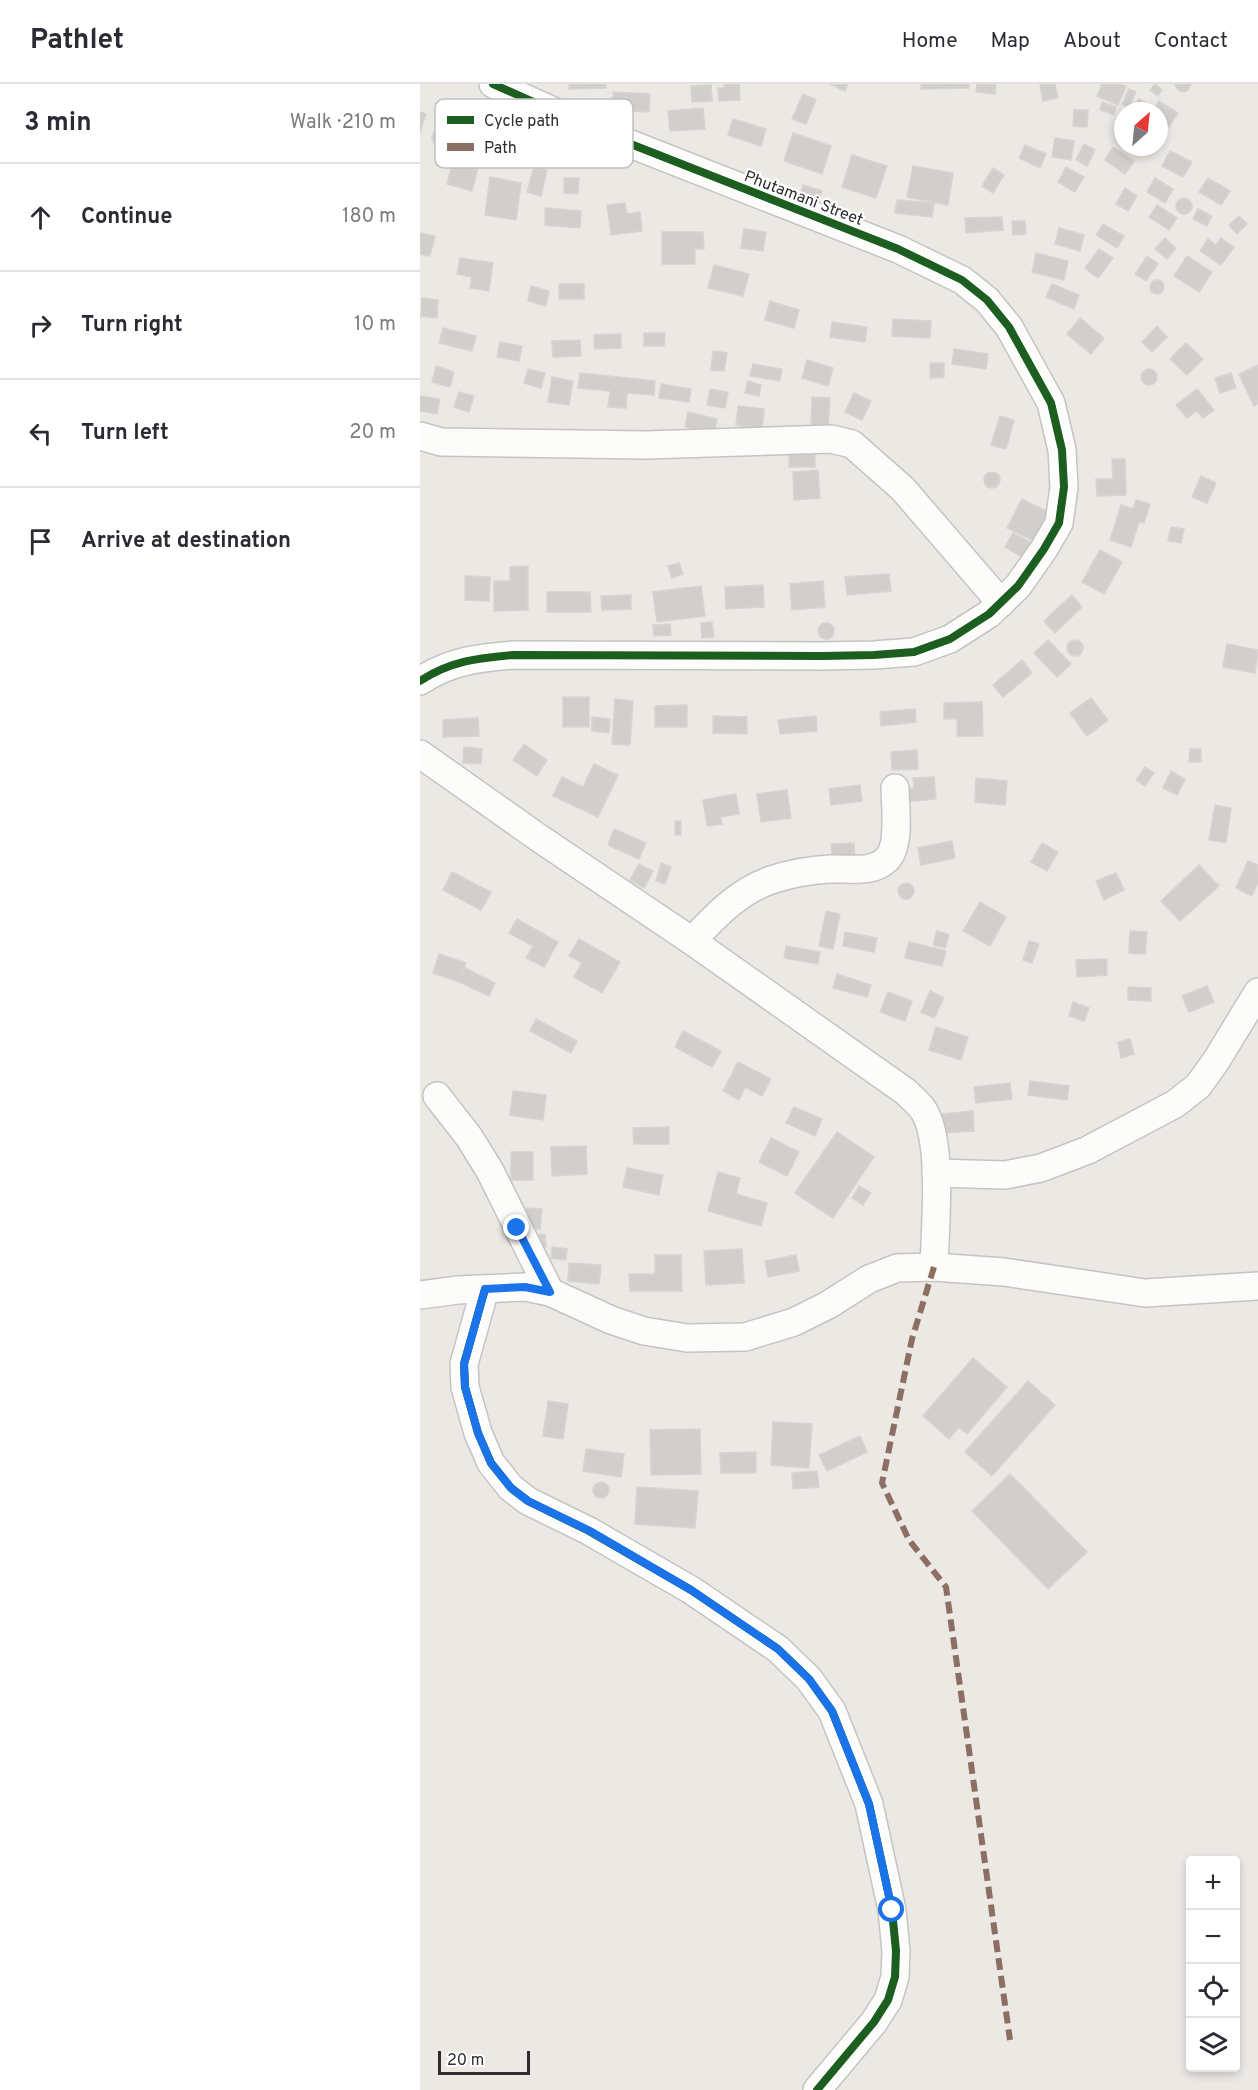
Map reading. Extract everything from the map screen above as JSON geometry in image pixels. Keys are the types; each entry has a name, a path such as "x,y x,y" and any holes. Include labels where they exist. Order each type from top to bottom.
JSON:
{"street":[{"name":"Phutamani Street","path":"493,84 526,99"},
{"name":"Phutamani Street","path":"420,681 438,669 471,659 513,655 832,656 914,652 950,639 989,614 1018,586 1059,523 1064,487 1062,450 1051,403 1009,327 987,300 962,280 898,249 633,145"},
{"path":"420,436 441,442 646,445 831,439 842,441 852,444 861,451 903,489 1001,603"},
{"path":"420,754 906,1092 925,1112 933,1136 936,1173 934,1267"},
{"path":"692,941 719,912 740,896 770,880 828,869 876,867 886,861 896,840 895,788"},
{"path":"936,1173 1005,1175 1041,1168 1088,1150 1174,1104 1198,1086 1258,992"},
{"path":"437,1096 469,1137 490,1171 550,1292"},
{"path":"420,1295 525,1287 550,1292 610,1320 644,1331 687,1338 745,1337 794,1322 828,1305 882,1272 897,1268 934,1267 1004,1272 1145,1293 1258,1286"},
{"path":"485,1289 464,1364 465,1387 478,1433 491,1463 511,1488 528,1501 590,1531 691,1590 778,1649 809,1679 832,1711 869,1804 892,1910 895,1977 888,2000 874,2022 817,2090"}],"building":[{"path":"569,84 606,84 606,88 569,89"},
{"path":"724,84 739,84 740,100 719,101 718,88 724,88"},
{"path":"830,84 848,84 845,91"},
{"path":"921,84 969,84 969,88 921,89"},
{"path":"977,84 996,84 995,94 976,92"},
{"path":"1040,84 1055,84 1058,98 1043,101"},
{"path":"1102,84 1126,86 1119,102 1114,103 1097,96"},
{"path":"1155,84 1162,90 1158,96 1150,90"},
{"path":"1175,84 1191,84 1187,91 1182,92"},
{"path":"711,85 712,101 692,102 691,86"},
{"path":"1129,89 1136,92 1131,102 1123,102"},
{"path":"613,92 650,94 649,112 633,111 633,99 613,99"},
{"path":"803,94 816,100 806,124 792,119"},
{"path":"1102,102 1114,106 1114,115 1100,110"},
{"path":"1168,107 1178,113 1168,126"},
{"path":"703,108 705,129 670,131 668,111"},
{"path":"1074,110 1088,110 1087,127 1073,126"},
{"path":"420,112 426,114 420,133"},
{"path":"733,119 766,129 761,146 728,135"},
{"path":"793,133 831,146 822,174 784,161"},
{"path":"1055,138 1074,141 1071,160 1052,157"},
{"path":"1084,144 1095,150 1087,166 1076,160"},
{"path":"1025,145 1046,154 1040,168 1019,158"},
{"path":"1113,147 1114,156 1126,156 1134,161 1125,174 1105,160"},
{"path":"1170,151 1192,162 1183,177 1162,166"},
{"path":"852,155 887,166 876,198 842,187"},
{"path":"913,166 953,173 948,205 907,197"},
{"path":"1066,167 1084,177 1075,192 1058,182"},
{"path":"451,168 478,168 472,191 447,184"},
{"path":"534,168 547,170 541,196 527,192"},
{"path":"993,168 1004,175 993,193 982,186"},
{"path":"490,177 521,183 516,220 485,215"},
{"path":"564,178 579,178 578,194 564,193"},
{"path":"1155,178 1173,189 1165,203 1147,192"},
{"path":"1208,178 1230,191 1221,205 1199,192"},
{"path":"803,185 822,191 818,202 800,196"},
{"path":"1125,188 1137,196 1128,211 1116,204"},
{"path":"1184,198 1192,206 1184,214 1176,206"},
{"path":"897,200 934,203 932,217 895,213"},
{"path":"625,203 627,214 640,212 642,231 611,235 607,205"},
{"path":"1157,205 1177,218 1169,230 1149,217"},
{"path":"545,208 581,211 580,228 545,225"},
{"path":"1198,209 1212,216 1207,226 1193,219"},
{"path":"1239,216 1247,224 1237,234 1229,225"},
{"path":"1002,217 1003,230 966,233 965,218"},
{"path":"1012,221 1025,221 1026,234 1013,235"},
{"path":"1103,224 1124,236 1117,248 1096,235"},
{"path":"1059,228 1084,235 1080,251 1055,244"},
{"path":"744,229 766,232 763,251 741,248"},
{"path":"662,232 703,232 704,249 695,249 695,264 662,264"},
{"path":"420,233 435,236 430,256 420,254"},
{"path":"1165,238 1176,248 1167,259 1155,249"},
{"path":"1221,238 1234,247 1221,265 1200,251 1208,239 1216,245"},
{"path":"1099,249 1113,258 1098,278 1085,268"},
{"path":"1036,253 1068,261 1064,280 1032,272"},
{"path":"1147,256 1158,264 1146,281 1135,274"},
{"path":"1187,256 1212,272 1199,292 1174,276"},
{"path":"460,258 493,263 489,291 470,288 472,277 457,274"},
{"path":"714,265 749,274 743,296 708,288"},
{"path":"1154,280 1160,280 1164,287 1160,294 1154,294 1150,290 1150,284"},
{"path":"559,284 584,284 584,299 559,299"},
{"path":"1052,284 1079,295 1074,309 1046,297"},
{"path":"531,286 549,291 546,306 528,301"},
{"path":"422,298 438,300 437,318 421,316"},
{"path":"770,301 799,310 794,328 765,320"},
{"path":"1080,318 1104,338 1091,354 1067,334"},
{"path":"893,319 931,321 930,338 892,336"},
{"path":"832,322 867,327 865,342 830,337"},
{"path":"1157,326 1167,337 1152,352 1142,342"},
{"path":"443,328 476,336 472,351 439,343"},
{"path":"644,333 665,333 664,346 644,346"},
{"path":"621,334 621,348 594,349 594,335"},
{"path":"580,340 581,356 553,357 552,341"},
{"path":"500,342 522,346 519,361 497,357"},
{"path":"1186,343 1203,359 1187,375 1170,359"},
{"path":"954,349 988,354 986,369 952,364"},
{"path":"713,351 727,353 724,371 711,370"},
{"path":"807,360 833,368 828,386 802,378"},
{"path":"930,363 944,363 944,377 930,378"},
{"path":"753,364 782,369 780,381 750,376"},
{"path":"1258,365 1258,404 1254,406 1239,374"},
{"path":"436,366 454,372 450,387 432,382"},
{"path":"528,369 545,373 541,388 524,383"},
{"path":"1149,369 1157,377 1149,385 1141,377"},
{"path":"580,373 655,381 654,395 627,393 626,408 608,407 610,391 578,388"},
{"path":"1231,373 1236,388 1220,393 1215,378"},
{"path":"552,377 573,381 569,405 548,402"},
{"path":"748,381 761,385 759,396 745,393"},
{"path":"661,384 691,389 689,402 659,398"},
{"path":"710,389 728,392 725,408 707,405"},
{"path":"1197,389 1214,410 1203,418 1197,411 1187,418 1176,405"},
{"path":"459,392 474,396 469,412 454,407"},
{"path":"854,393 871,401 862,420 845,412"},
{"path":"420,396 440,399 437,414 420,411"},
{"path":"812,397 830,398 828,428 811,428"},
{"path":"738,406 764,409 762,429 736,425"},
{"path":"688,412 717,419 714,433 685,427"},
{"path":"1000,416 1014,420 1006,449 991,445"},
{"path":"789,452 815,452 815,467 789,467"},
{"path":"1112,459 1125,459 1126,495 1097,496 1096,479 1113,479"},
{"path":"818,470 820,498 794,500 793,472"},
{"path":"992,472 1000,480 992,488 984,480"},
{"path":"1201,476 1216,483 1207,503 1192,497"},
{"path":"1022,499 1050,513 1036,542 1007,528"},
{"path":"1136,500 1150,504 1144,523 1139,522 1131,547 1110,540 1121,505 1133,509"},
{"path":"1171,527 1184,529 1181,543 1168,541"},
{"path":"1013,533 1032,543 1024,558 1005,547"},
{"path":"1100,550 1122,562 1104,594 1082,582"},
{"path":"679,563 683,574 672,578 668,566"},
{"path":"528,566 528,610 494,611 494,581 510,581 510,567"},
{"path":"889,574 891,591 847,595 845,577"},
{"path":"465,576 490,577 489,601 465,600"},
{"path":"823,581 825,607 792,610 790,584"},
{"path":"763,585 764,607 726,609 725,587"},
{"path":"701,586 705,616 657,622 653,592"},
{"path":"547,592 590,592 591,612 547,612"},
{"path":"631,595 631,609 602,610 601,596"},
{"path":"1072,595 1082,607 1055,633 1044,621"},
{"path":"712,622 714,637 702,638 701,623"},
{"path":"826,623 834,631 826,639 818,631"},
{"path":"670,624 671,635 654,636 653,625"},
{"path":"1048,640 1071,664 1057,677 1034,653"},
{"path":"1075,640 1083,648 1075,656 1067,648"},
{"path":"1227,644 1258,650 1255,673 1223,667"},
{"path":"1022,660 1032,673 1003,697 993,685"},
{"path":"563,697 589,697 589,727 563,727"},
{"path":"1091,698 1108,720 1087,736 1070,713"},
{"path":"615,699 633,701 630,745 612,744"},
{"path":"982,702 983,736 957,736 957,719 944,719 944,703"},
{"path":"687,705 687,727 655,727 655,706"},
{"path":"915,709 916,722 881,726 880,712"},
{"path":"713,716 747,717 747,734 713,733"},
{"path":"816,716 817,731 780,734 778,720"},
{"path":"592,717 610,719 609,733 592,731"},
{"path":"478,718 479,736 443,737 443,720"},
{"path":"524,744 547,760 537,776 513,760"},
{"path":"464,747 482,749 481,764 463,763"},
{"path":"1190,749 1201,749 1201,762 1189,762"},
{"path":"917,750 918,769 892,770 891,752"},
{"path":"594,764 618,775 598,817 553,796 562,777 583,787"},
{"path":"1145,767 1154,773 1145,786 1136,780"},
{"path":"1171,771 1185,779 1177,795 1163,788"},
{"path":"934,777 936,799 902,802 901,789 914,788 913,778"},
{"path":"976,778 1007,781 1005,805 975,802"},
{"path":"860,785 862,801 831,805 829,789"},
{"path":"787,790 791,818 761,822 757,794"},
{"path":"736,794 739,814 721,817 722,824 707,826 703,800"},
{"path":"1215,805 1231,808 1226,843 1209,840"},
{"path":"675,821 681,821 681,835 675,835"},
{"path":"614,829 646,843 639,859 608,845"},
{"path":"952,841 955,858 921,865 918,848"},
{"path":"854,843 855,863 833,865 831,844"},
{"path":"1042,843 1058,852 1047,871 1031,862"},
{"path":"1248,861 1258,865 1258,882 1252,896 1236,888"},
{"path":"661,863 671,867 665,884 656,881"},
{"path":"639,864 653,871 644,888 630,880"},
{"path":"1199,865 1219,886 1180,921 1161,901"},
{"path":"452,872 491,892 481,910 443,890"},
{"path":"1116,873 1124,890 1104,900 1096,881"},
{"path":"906,883 914,891 906,899 898,891"},
{"path":"980,902 1006,917 990,946 963,931"},
{"path":"826,911 840,914 833,949 819,946"},
{"path":"517,919 558,942 544,967 526,958 533,946 509,933"},
{"path":"937,931 949,935 945,948 933,945"},
{"path":"1130,931 1147,932 1145,954 1129,953"},
{"path":"845,932 877,938 874,952 843,946"},
{"path":"579,939 620,962 602,993 574,977 582,963 569,956"},
{"path":"1029,941 1039,944 1032,963 1023,960"},
{"path":"909,942 946,951 942,966 905,958"},
{"path":"786,946 820,952 818,964 784,958"},
{"path":"439,954 466,963 459,982 433,973"},
{"path":"1107,959 1107,975 1077,977 1076,960"},
{"path":"465,968 495,983 489,996 459,982"},
{"path":"837,974 871,985 867,997 833,988"},
{"path":"1207,986 1214,1002 1189,1012 1182,996"},
{"path":"1128,987 1151,988 1151,1001 1128,1000"},
{"path":"930,991 944,998 934,1018 921,1012"},
{"path":"888,992 912,1001 905,1021 880,1012"},
{"path":"1073,1002 1089,1008 1084,1021 1069,1016"},
{"path":"536,1019 577,1041 571,1053 530,1031"},
{"path":"936,1027 968,1037 961,1060 929,1050"},
{"path":"683,1031 721,1051 712,1067 675,1047"},
{"path":"1130,1039 1134,1054 1121,1058 1118,1042"},
{"path":"738,1062 771,1079 762,1096 745,1087 739,1100 723,1091"},
{"path":"1030,1081 1069,1086 1067,1100 1028,1095"},
{"path":"1010,1083 1012,1099 976,1103 974,1087"},
{"path":"513,1091 546,1095 543,1120 510,1115"},
{"path":"794,1107 822,1119 815,1136 786,1123"},
{"path":"973,1111 974,1131 943,1133 942,1114"},
{"path":"669,1127 669,1144 634,1144 633,1128"},
{"path":"837,1132 874,1157 833,1218 795,1193"},
{"path":"771,1138 799,1152 787,1176 759,1162"},
{"path":"586,1146 587,1174 552,1176 551,1147"},
{"path":"511,1152 533,1152 533,1180 511,1180"},
{"path":"627,1168 663,1175 659,1195 623,1187"},
{"path":"718,1172 740,1178 736,1194 767,1203 761,1226 708,1211"},
{"path":"859,1186 871,1193 863,1205 852,1198"},
{"path":"524,1208 542,1209 540,1229 523,1228"},
{"path":"545,1234 546,1247 534,1247 533,1235"},
{"path":"552,1247 567,1249 566,1260 551,1258"},
{"path":"742,1249 744,1283 706,1285 704,1251"},
{"path":"655,1255 681,1255 682,1291 630,1291 629,1274 655,1274"},
{"path":"796,1255 799,1271 768,1277 765,1261"},
{"path":"569,1263 601,1265 599,1284 568,1281"},
{"path":"973,1358 1007,1387 967,1434 959,1427 949,1439 923,1416"},
{"path":"1028,1381 1055,1405 992,1476 965,1452"},
{"path":"548,1401 568,1404 563,1439 543,1436"},
{"path":"773,1422 812,1424 809,1468 771,1465"},
{"path":"700,1429 701,1474 651,1475 650,1430"},
{"path":"860,1436 867,1452 827,1471 819,1455"},
{"path":"586,1449 624,1454 621,1477 583,1471"},
{"path":"756,1452 756,1473 721,1473 720,1453"},
{"path":"817,1471 819,1487 793,1489 792,1473"},
{"path":"1010,1474 1087,1552 1048,1589 972,1511"},
{"path":"601,1482 609,1490 601,1498 593,1490"},
{"path":"637,1487 698,1491 695,1528 635,1524"}],"marked path":[{"path":"934,1267 912,1339 882,1483 909,1540 946,1587 1010,2040"}],"cycle path":[{"path":"493,84 526,99"},
{"path":"420,681 453,665 513,655 822,656 914,652 950,639 989,614 1018,586 1059,523 1064,487 1062,450 1051,403 1009,327 987,300 962,280 898,249 633,145"},
{"path":"485,1289 464,1364 465,1387 478,1433 491,1463 511,1488 528,1501 589,1531 691,1590 778,1649 809,1679 832,1711 869,1804 892,1910 896,1951 895,1977 888,2000 874,2022 817,2090"}],"route":[{"path":"517,1228 550,1292 525,1287 485,1289 464,1364 465,1387 478,1433 491,1463 511,1488 528,1501 590,1531 691,1590 778,1649 809,1679 832,1711 869,1804 892,1910"}]}
